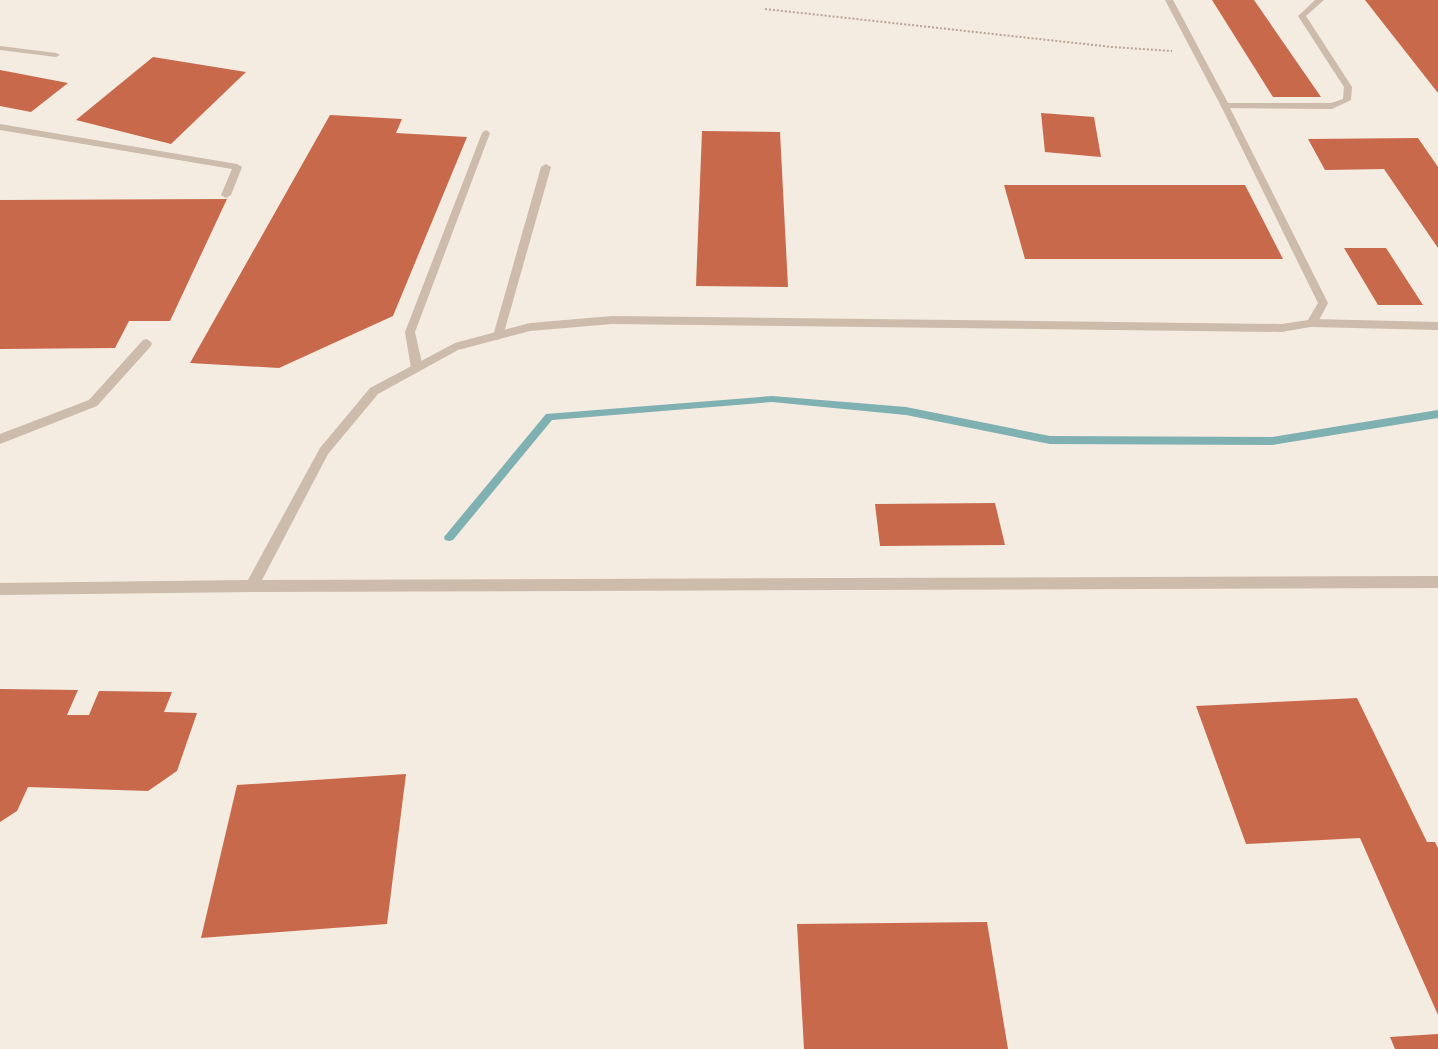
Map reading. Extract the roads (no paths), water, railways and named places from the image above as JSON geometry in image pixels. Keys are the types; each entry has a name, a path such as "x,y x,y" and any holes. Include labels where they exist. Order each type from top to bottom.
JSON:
{"street":[{"path":"1169,0 1225,106 1323,304 1312,323"},
{"path":"1225,106 1332,106 1347,100 1348,87 1302,16 1320,0"},
{"path":"0,48 56,55"},
{"path":"0,127 238,167 226,195"},
{"path":"417,368 410,332 486,133"},
{"path":"498,336 546,168"},
{"path":"252,586 324,451 374,391 455,347 530,327 612,320 1282,328 1312,323 1438,326"},
{"path":"0,439 93,403 147,343"},
{"path":"0,589 252,586 1438,582"}],"waterway":[{"path":"449,537 549,417 772,399 906,411 1050,440 1272,441 1438,414"}]}
